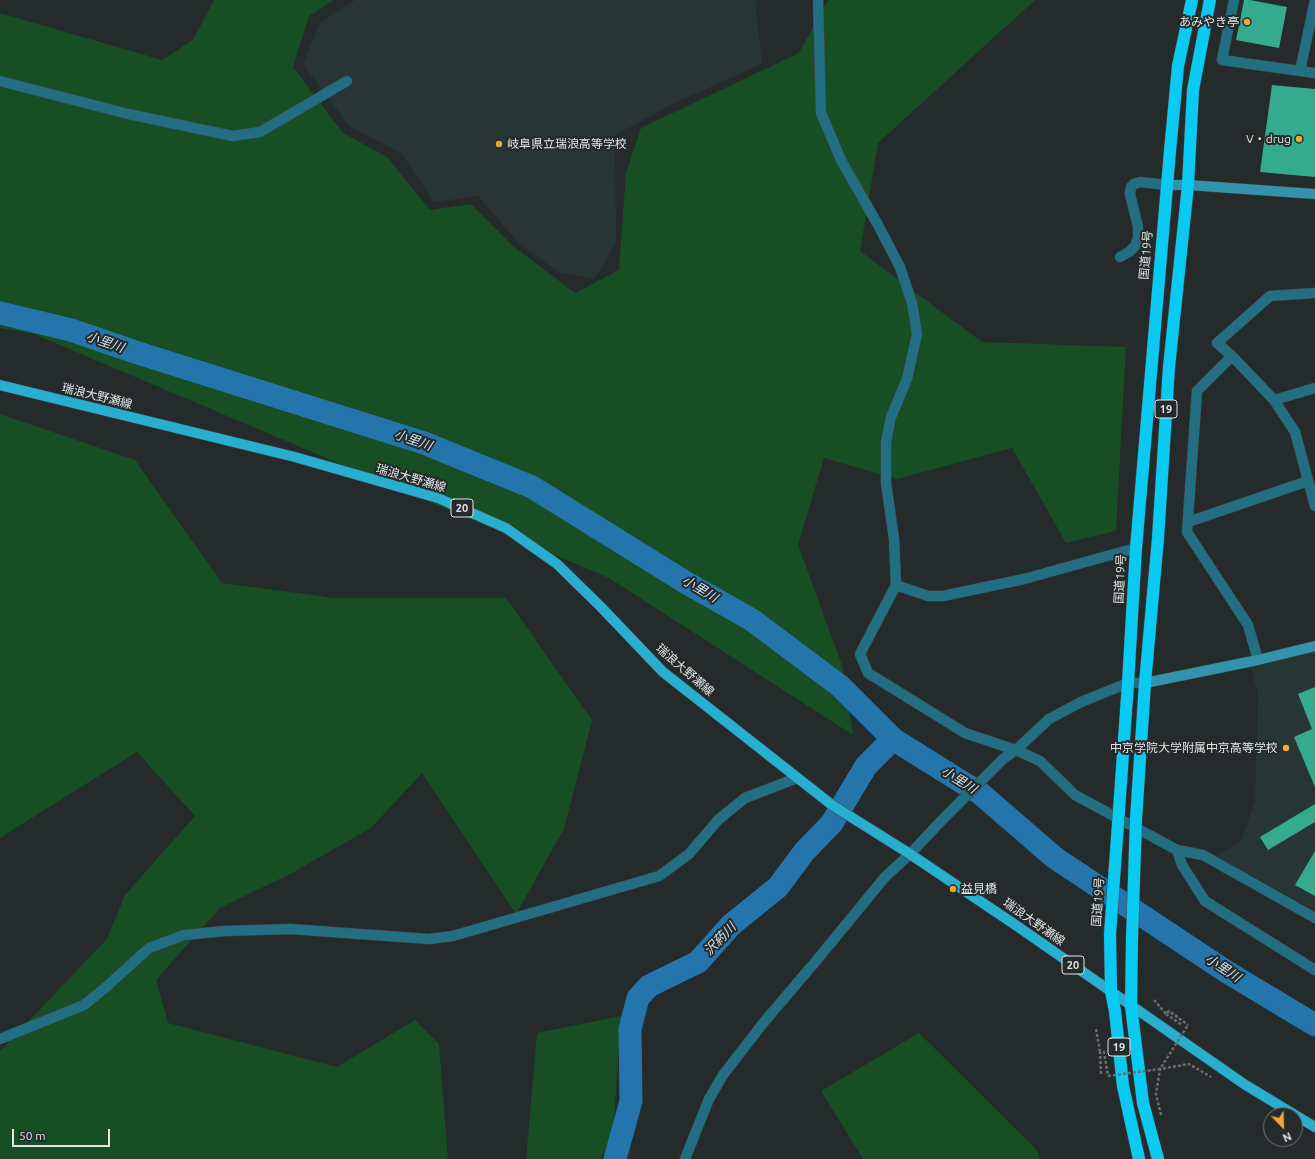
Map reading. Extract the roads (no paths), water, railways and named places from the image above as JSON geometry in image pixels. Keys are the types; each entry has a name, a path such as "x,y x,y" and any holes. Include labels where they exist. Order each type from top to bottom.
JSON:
{"highway":[{"name":"国道19号","path":"1139,1159 1123,1086 1115,1011 1111,991 1110,934 1136,548 1167,185 1178,66 1192,0"},
{"name":"19","path":"1158,1159 1143,1103 1131,1006 1136,819 1145,683 1158,538 1169,367 1188,185 1192,90 1210,0"}],"main road":[{"name":"瑞浪大野瀬線","path":"0,386 295,458 431,496 506,528 557,564 600,606 663,672 832,805 910,854 1244,1084 1282,1107"},
{"name":"瑞浪大野瀬線","path":"1303,1120 1315,1127"}],"street":[{"path":"818,0 821,113 841,160 878,225 900,268 912,303 917,334 907,379 891,417 886,442 886,484 894,539 896,585 860,654 868,673 965,733 1016,750 1040,761 1075,795 1177,850 1203,855 1315,918"},
{"path":"1234,0 1222,60 1315,73"},
{"path":"1300,71 1315,0"},
{"path":"0,81 128,114 233,136 260,132 347,81"},
{"path":"1120,257 1129,252 1135,246 1138,238 1138,228 1130,194 1131,188 1134,184 1140,182 1315,194"},
{"path":"1315,293 1270,296 1217,343 1232,356 1274,400 1295,432 1315,506"},
{"path":"1232,356 1197,391 1187,532 1248,625 1258,660"},
{"path":"1274,400 1315,388"},
{"path":"1188,522 1308,481"},
{"path":"896,585 928,596 943,596 1024,579 1136,548"},
{"path":"685,1159 709,1099 723,1075 764,1022 886,877 1003,759 1016,750 1049,719 1081,702 1128,683 1145,683 1258,660 1315,646"},
{"path":"0,1039 84,1005 149,948 184,934 290,929 429,939 453,936 659,876 689,854 718,820 745,798 797,778"},
{"path":"1177,850 1182,865 1205,901 1315,970"}],"waterway":[{"name":"小里川","path":"0,313 71,330 135,352 424,443 532,487 685,582 752,620 840,686 893,739 981,794 1055,858 1227,972 1315,1025"},
{"name":"沢葯川","path":"615,1159 631,1101 630,1029 638,998 649,986 698,962 731,925 778,887 804,852 832,823 866,766 893,739"}],"place":[{"name":"あみやき亭","path":"1247,22"},
{"name":"V・drug","path":"1299,139"},
{"name":"岐阜県立瑞浪高等学校","path":"499,144"},
{"name":"中京学院大学附属中京高等学校","path":"1286,748"},
{"name":"益見橋","path":"953,889"}]}
